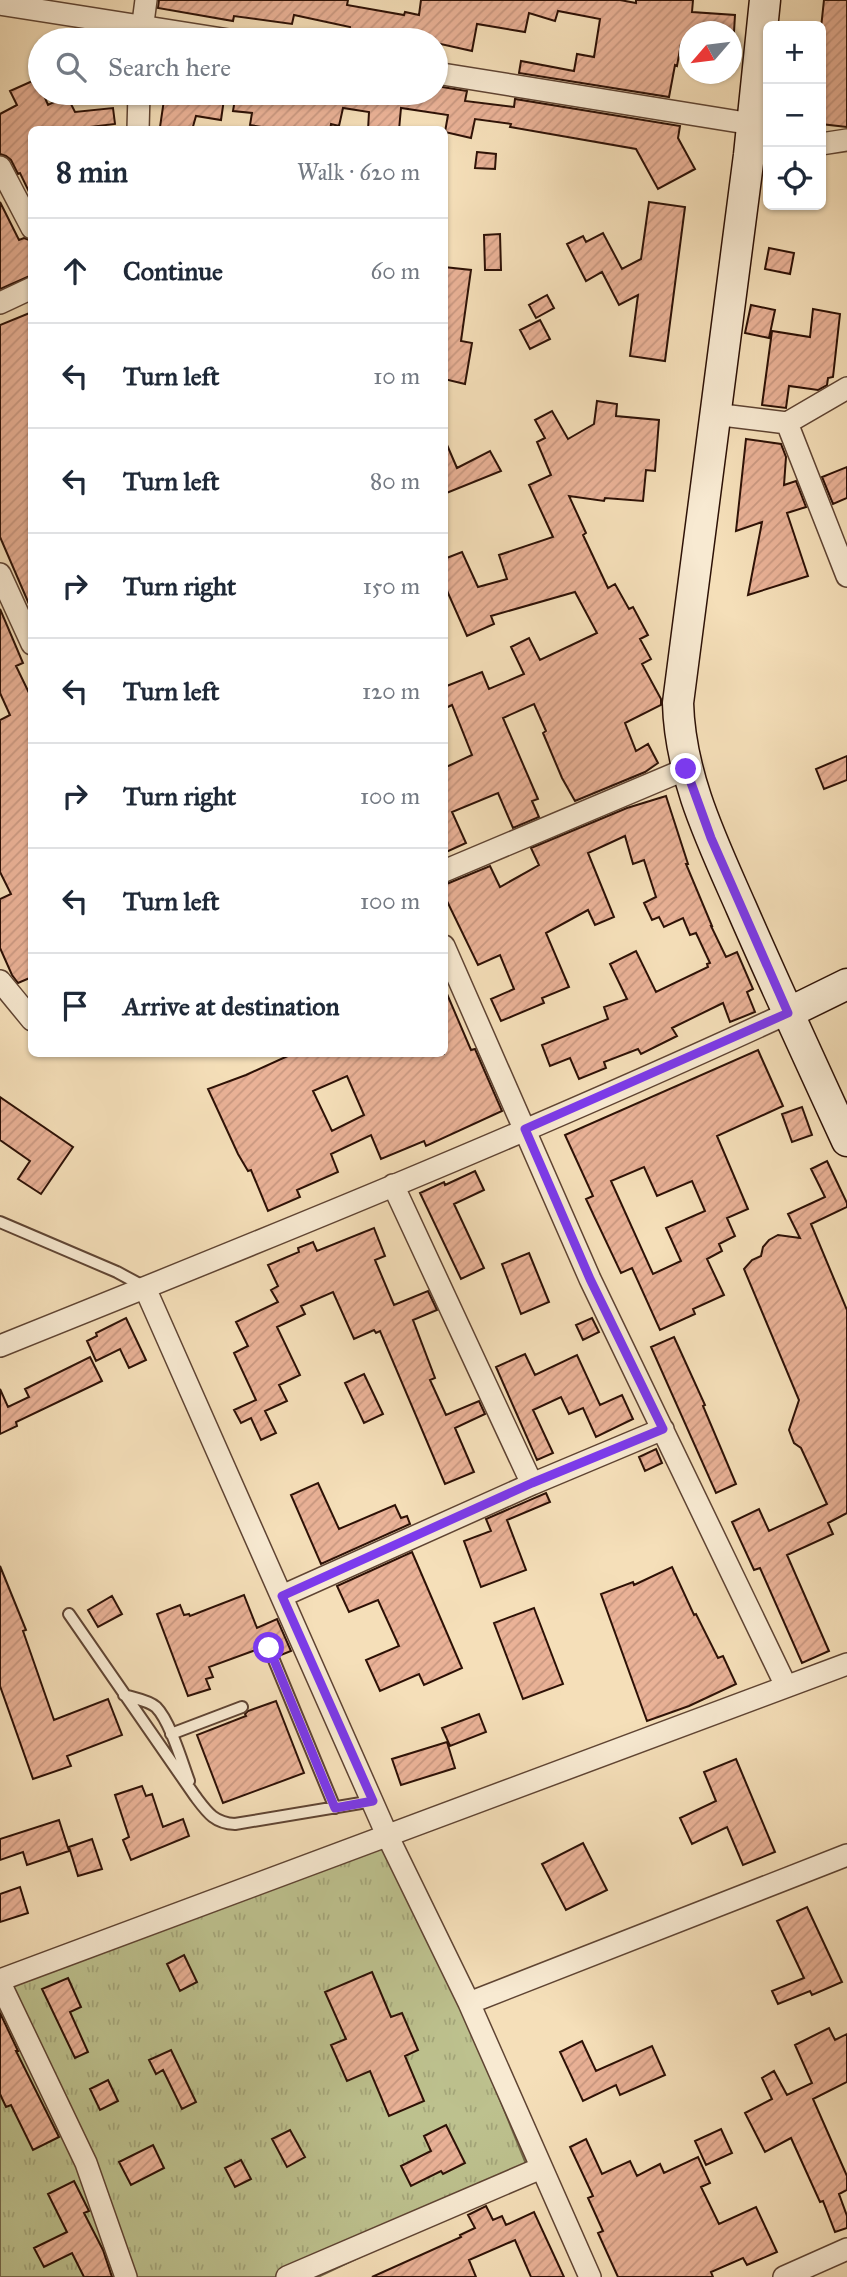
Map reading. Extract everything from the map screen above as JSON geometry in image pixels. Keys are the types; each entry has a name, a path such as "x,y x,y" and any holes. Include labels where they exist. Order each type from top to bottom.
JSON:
{"main road":[{"path":"765,0 752,124 758,153 714,414 678,704 679,730 686,769 711,838 846,1136"},
{"path":"788,1013 847,984"}],"street":[{"path":"142,28 146,0"},
{"path":"0,4 117,28"},
{"path":"448,75 752,124"},
{"path":"138,126 139,105"},
{"path":"826,143 847,140"},
{"path":"0,167 28,220"},
{"path":"0,303 28,290"},
{"path":"714,414 787,423 847,388"},
{"path":"787,423 847,576"},
{"path":"0,573 28,635"},
{"path":"448,869 686,769"},
{"path":"448,955 590,1279 786,1686"},
{"path":"0,981 28,1015"},
{"path":"0,1346 393,1185 788,1013"},
{"path":"393,1185 532,1483"},
{"path":"145,1288 387,1836 469,2003 590,2277"},
{"path":"282,1596 532,1483 663,1429"},
{"path":"127,2277 86,2163 0,1981 847,1664"},
{"path":"469,2003 847,1854"},
{"path":"287,2277 541,2168"},
{"path":"784,2277 847,2249"}],"lane":[{"path":"0,1222 117,1272 145,1288"},
{"path":"69,1614 209,1815 226,1824 373,1801"},
{"path":"269,1648 335,1808"},
{"path":"275,1695 287,1690"},
{"path":"124,1695 157,1708 171,1734 195,1796"},
{"path":"171,1734 242,1707"}],"green space":[{"path":"395,1842 531,2176 318,2277 0,2277 0,1987"}],"building":[{"path":"159,0 348,0 347,5 419,15 421,0 620,0 636,3 636,0 693,0 692,12 735,15 735,21 679,21 679,55 669,97 519,73 521,61 574,71 577,54 594,57 600,19 558,11 555,21 529,13 525,32 477,24 472,51 448,46 448,28 350,28 294,15 292,24 234,16 233,21 158,8"},
{"path":"824,0 847,0 847,127 826,125 826,21 822,21"},
{"path":"28,83 28,105 72,105 75,112 113,108 115,124 28,126 28,190 11,160 0,154 0,114 17,105 10,91"},
{"path":"448,88 467,91 465,101 514,107 515,99 680,126 678,138 695,169 658,189 636,149 510,127 511,124 475,119 471,138 448,133 448,115 401,108 399,126 368,126 369,112 343,108 339,126 256,126 250,125 252,113 233,111 234,105 448,105"},
{"path":"163,105 223,105 221,120 196,116 193,126 160,126"},
{"path":"477,152 496,154 495,169 475,168"},
{"path":"0,202 19,240 28,240 28,277 0,289"},
{"path":"649,202 685,207 665,361 630,356 638,295 619,305 602,272 586,281 567,244 583,236 586,242 603,233 622,269 641,259"},
{"path":"500,234 501,270 485,270 484,235"},
{"path":"769,248 794,253 790,274 765,269"},
{"path":"448,267 471,270 461,341 472,343 465,384 448,380"},
{"path":"547,295 554,308 536,318 529,305"},
{"path":"751,305 775,310 769,338 745,333"},
{"path":"813,309 840,314 833,377 828,378 827,385 818,390 789,386 786,408 762,405 772,331 810,337"},
{"path":"28,314 28,602 0,537 0,325"},
{"path":"540,320 550,339 530,349 520,330"},
{"path":"597,401 617,404 616,416 659,420 655,471 646,470 643,501 605,498 604,501 569,496 586,533 583,535 608,588 615,584 629,609 633,607 648,635 640,639 651,659 642,664 661,699 661,705 625,723 636,751 648,744 658,763 645,772 575,801 562,778 534,704 503,718 538,799 532,801 539,817 513,828 498,793 452,812 466,843 448,851 448,766 472,755 452,705 448,707 448,685 482,672 489,689 524,674 511,647 529,638 540,660 597,633 575,592 491,616 494,624 467,636 448,593 448,557 462,552 478,587 507,579 499,555 553,537 529,485 551,475 537,442 545,438 535,420 552,411 568,439 594,424"},
{"path":"746,439 781,444 786,457 784,485 796,481 806,507 787,513 808,576 748,595 762,522 736,531"},
{"path":"448,447 457,468 490,451 501,471 448,492"},
{"path":"847,467 847,498 833,504 822,477"},
{"path":"0,609 23,663 16,666 28,691 28,979 18,983 0,948 0,899 11,894 0,872 0,720 10,715 0,693"},
{"path":"847,756 847,780 824,789 816,769"},
{"path":"666,796 686,864 711,926 726,957 737,952 753,989 747,992 755,1012 730,1022 723,1003 672,1028 677,1036 641,1054 638,1049 604,1062 606,1068 579,1079 570,1058 550,1066 542,1045 608,1019 604,1007 627,999 610,964 636,951 656,992 708,967 707,964 710,963 696,933 690,935 683,918 664,927 659,917 652,920 644,903 656,897 644,860 633,864 625,836 588,853 614,917 595,925 588,910 546,933 569,987 542,998 544,1003 501,1021 491,999 514,989 500,955 478,965 448,903 448,883 490,866 500,887 539,865 531,848 627,808"},
{"path":"448,996 502,1111 426,1146 424,1141 381,1159 371,1135 331,1154 338,1172 297,1190 300,1197 268,1211 251,1170 248,1171 238,1154 208,1089 285,1057 448,1057","holes":["347,1076 364,1115 332,1131 313,1091"]},
{"path":"758,1050 783,1106 717,1136 748,1209 727,1218 735,1236 719,1244 722,1251 707,1259 724,1295 693,1309 695,1314 660,1330 632,1268 621,1273 586,1199 593,1196 565,1135","holes":["644,1167 657,1196 692,1181 705,1211 666,1228 681,1261 653,1274 611,1181"]},
{"path":"0,1097 73,1147 41,1194 18,1179 30,1161 0,1140"},
{"path":"802,1107 812,1135 792,1142 782,1114"},
{"path":"827,1161 847,1207 811,1224 847,1310 847,1513 828,1523 833,1534 787,1555 829,1651 802,1663 760,1568 754,1570 732,1522 759,1509 769,1531 827,1504 801,1448 794,1443 789,1430 799,1400 744,1269 752,1260 761,1256 763,1247 769,1240 778,1235 800,1238 788,1214 825,1197 811,1169"},
{"path":"475,1171 484,1190 454,1204 484,1268 461,1279 420,1193"},
{"path":"374,1228 385,1256 375,1260 394,1305 428,1291 437,1310 413,1320 435,1378 430,1380 446,1415 479,1401 485,1414 455,1428 474,1472 445,1484 380,1331 376,1333 374,1330 354,1339 333,1292 301,1306 305,1314 277,1327 300,1375 279,1385 287,1401 265,1411 276,1433 261,1440 251,1418 241,1423 234,1410 256,1400 234,1353 248,1346 236,1322 278,1302 271,1290 278,1286 268,1265 299,1252 298,1248 313,1242 317,1251"},
{"path":"529,1253 549,1302 521,1314 502,1264"},
{"path":"126,1318 146,1360 129,1368 120,1349 96,1361 87,1341 97,1336 96,1333"},
{"path":"592,1318 599,1332 583,1340 576,1325"},
{"path":"674,1337 705,1405 703,1406 736,1484 716,1493 651,1347"},
{"path":"525,1354 535,1375 577,1355 600,1405 622,1395 633,1419 596,1437 583,1408 569,1414 561,1397 533,1410 553,1453 537,1460 496,1367"},
{"path":"90,1357 102,1381 16,1422 17,1426 0,1434 0,1389 8,1407 29,1397 25,1389"},
{"path":"364,1374 383,1414 364,1423 345,1383"},
{"path":"656,1449 662,1463 645,1471 639,1457"},
{"path":"318,1483 339,1529 395,1505 401,1518 407,1516 410,1524 321,1564 291,1495"},
{"path":"546,1493 550,1502 507,1520 526,1570 481,1587 464,1541 491,1531 486,1519"},
{"path":"412,1552 462,1668 424,1685 419,1674 380,1691 366,1660 399,1646 378,1600 349,1612 337,1586"},
{"path":"0,1566 26,1630 23,1631 54,1720 108,1699 122,1735 67,1756 71,1766 33,1779 0,1686"},
{"path":"672,1567 694,1615 696,1614 718,1658 723,1656 736,1684 689,1706 647,1721 601,1594 633,1582 634,1585"},
{"path":"244,1595 257,1628 277,1619 291,1651 281,1655 274,1642 265,1641 261,1648 209,1667 213,1677 206,1679 210,1689 188,1696 157,1614 180,1605 184,1615 190,1616"},
{"path":"112,1596 122,1614 98,1627 88,1610"},
{"path":"534,1608 563,1684 523,1699 494,1623"},
{"path":"276,1701 304,1773 223,1803 197,1735"},
{"path":"479,1714 486,1732 450,1746 442,1728"},
{"path":"447,1742 455,1768 401,1785 392,1759"},
{"path":"736,1759 775,1852 743,1865 727,1827 692,1844 680,1818 716,1801 704,1772"},
{"path":"142,1786 146,1796 152,1794 163,1827 183,1819 189,1836 131,1860 123,1840 129,1837 115,1795"},
{"path":"59,1820 69,1851 27,1865 23,1852 0,1860 0,1839"},
{"path":"92,1839 102,1869 78,1876 69,1847"},
{"path":"583,1843 607,1890 566,1910 542,1864"},
{"path":"20,1887 28,1913 0,1922 0,1894"},
{"path":"807,1907 842,1982 812,1995 810,1991 778,2004 772,1991 804,1978 777,1921"},
{"path":"184,1955 197,1982 180,1991 167,1964"},
{"path":"372,1972 391,2017 402,2013 418,2050 405,2056 424,2101 389,2116 370,2071 347,2081 331,2045 346,2039 325,1992"},
{"path":"68,1978 81,2007 70,2012 88,2052 75,2058 42,1989"},
{"path":"0,2013 59,2137 33,2150 11,2105 6,2107 0,2094"},
{"path":"829,2028 835,2040 847,2034 847,2082 813,2099 847,2176 847,2190 839,2194 847,2216 847,2228 835,2232 823,2201 820,2202 791,2138 765,2152 745,2113 772,2099 762,2078 774,2071 787,2095 812,2083 795,2045"},
{"path":"582,2041 596,2071 652,2046 665,2075 620,2095 616,2085 583,2101 560,2052"},
{"path":"171,2050 196,2102 182,2109 163,2070 156,2074 149,2060"},
{"path":"108,2080 118,2101 100,2110 90,2089"},
{"path":"446,2125 465,2163 411,2186 401,2166 431,2151 424,2136"},
{"path":"721,2129 732,2153 706,2165 695,2141"},
{"path":"290,2130 305,2157 287,2167 272,2139"},
{"path":"586,2139 602,2174 630,2161 637,2176 660,2164 664,2173 698,2157 710,2183 701,2187 719,2224 756,2207 777,2252 747,2265 743,2258 711,2272 713,2277 618,2277 598,2233 603,2231 588,2198 593,2196 570,2147"},
{"path":"153,2145 164,2168 131,2185 119,2162"},
{"path":"241,2160 251,2179 235,2187 225,2168"},
{"path":"74,2181 89,2211 84,2213 103,2250 112,2277 84,2277 72,2253 44,2267 34,2248 67,2232 48,2194"},
{"path":"486,2206 493,2220 502,2216 506,2225 534,2212 564,2277 531,2277 515,2240 469,2260 476,2277 372,2277 461,2237 460,2235 475,2228 468,2215"}],"route":[{"path":"269,1648 335,1808 373,1801 282,1596 532,1483 663,1429 590,1279 525,1129 788,1013 711,838 686,769"}]}
